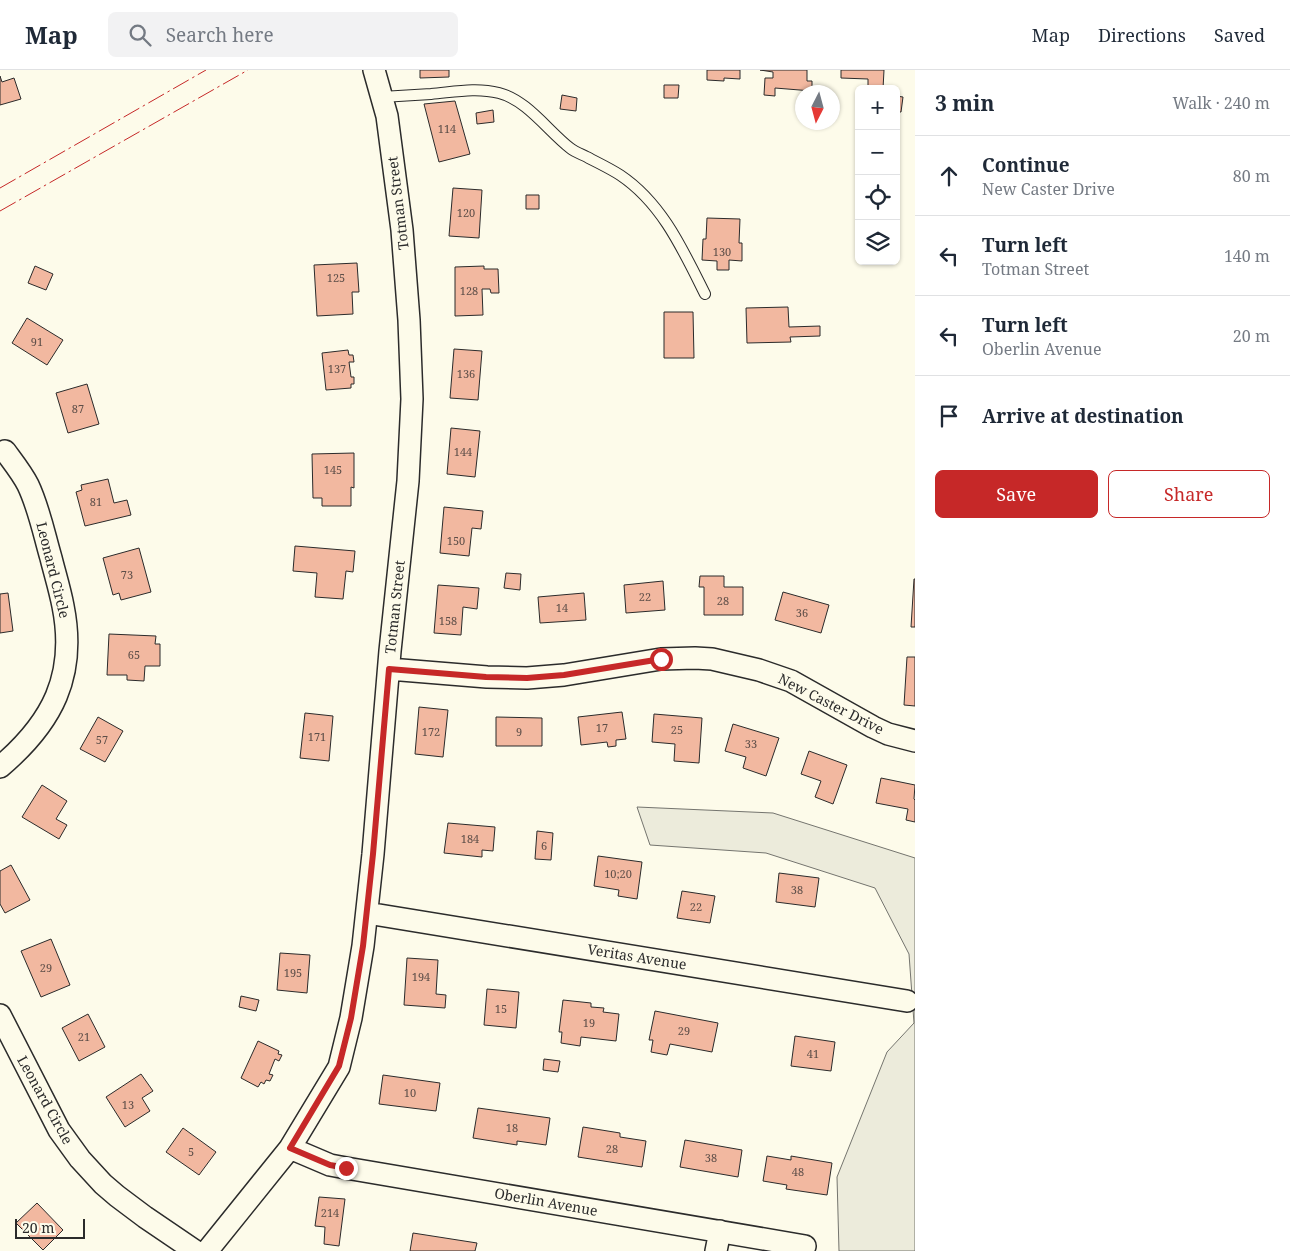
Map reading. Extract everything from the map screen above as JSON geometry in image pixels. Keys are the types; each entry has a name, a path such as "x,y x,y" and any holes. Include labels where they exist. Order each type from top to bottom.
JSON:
{"street":[{"name":"Totman Street","path":"207,1251 290,1148 339,1066 351,1018 363,946 408,481 412,399 409,320 402,230 387,116 374,70"},
{"name":"Leonard Circle","path":"0,767 14,756 41,725 52,708 60,691 67,649 63,606 38,510 27,483 5,450"},
{"name":"New Caster Drive","path":"389,669 486,677 527,678 564,675 661,659 712,659 752,668 791,681 873,727 888,734 915,741"},
{"name":"Veritas Avenue","path":"367,913 907,1001"},
{"name":"Leonard Circle","path":"0,1015 59,1130 80,1159 117,1196 195,1251"},
{"name":"Oberlin Avenue","path":"290,1148 330,1165 718,1241 805,1246"}],"lane":[{"path":"382,97 468,90 501,93 514,99 571,150 609,168 633,184 652,203 672,230 705,294"}],"shaded area":[{"path":"637,807 773,813 915,858 915,1251 839,1251 837,1177 887,1052 914,1023 909,954 875,888 766,853 650,845"}],"building":[{"path":"420,70 449,70 449,77 420,78"},
{"path":"707,70 740,70 740,79 724,78 724,81 707,80"},
{"path":"760,70 807,70 807,81 812,81 812,85 795,85 795,90 775,88 775,96 764,95 765,78 773,78 773,72"},
{"path":"841,70 884,70 883,85 868,85 868,79 841,78"},
{"path":"0,76 2,82 14,78 21,99 0,105"},
{"path":"664,85 679,85 678,98 664,98"},
{"path":"562,95 577,98 576,111 560,109"},
{"path":"900,97 903,97 900,112"},
{"path":"455,101 470,154 439,162 424,104"},
{"path":"493,110 494,122 477,124 476,113"},
{"path":"453,188 482,190 479,238 449,236"},
{"path":"526,195 539,195 539,209 526,209"},
{"path":"707,218 740,219 739,243 742,243 742,261 729,260 729,270 717,270 717,261 702,260"},
{"path":"357,263 359,292 352,292 353,314 317,316 314,265"},
{"path":"35,266 53,274 46,290 28,283"},
{"path":"484,266 484,269 498,269 499,293 491,293 490,289 482,289 483,315 455,316 455,267"},
{"path":"788,307 789,327 820,326 820,336 790,337 791,342 747,343 746,308"},
{"path":"664,312 693,312 694,358 664,358"},
{"path":"27,318 63,340 47,365 12,343"},
{"path":"454,349 482,351 478,400 450,398"},
{"path":"348,350 349,355 353,355 354,362 349,362 351,377 354,377 354,384 351,384 351,388 326,390 322,353"},
{"path":"87,384 99,424 68,433 56,393"},
{"path":"451,428 480,431 475,477 447,474"},
{"path":"354,453 354,488 351,487 351,506 322,506 322,498 313,498 312,454"},
{"path":"108,479 114,503 127,500 131,515 85,526 76,492 82,490 81,485"},
{"path":"444,507 483,511 481,529 472,528 469,556 440,553"},
{"path":"295,546 355,551 353,572 346,571 343,599 315,597 317,573 293,571"},
{"path":"139,548 151,592 121,600 119,593 113,595 103,558"},
{"path":"506,573 521,574 520,590 504,588"},
{"path":"700,576 724,576 724,587 743,587 743,615 704,615 704,587 699,587"},
{"path":"914,579 915,627 911,627"},
{"path":"663,581 665,610 626,613 624,585"},
{"path":"438,585 479,588 477,609 463,607 461,635 434,633"},
{"path":"783,592 829,605 821,633 775,620"},
{"path":"8,593 13,631 0,633 0,594"},
{"path":"584,593 586,620 540,623 538,597"},
{"path":"109,634 156,636 155,644 160,644 160,666 145,666 144,681 127,680 127,675 107,675"},
{"path":"907,657 915,657 915,706 904,705"},
{"path":"419,707 448,710 443,757 415,754"},
{"path":"622,712 626,739 616,740 616,746 608,747 607,742 581,745 578,717"},
{"path":"305,713 333,716 329,761 300,758"},
{"path":"654,714 702,718 699,763 674,761 675,744 652,742"},
{"path":"98,717 123,731 105,762 80,749"},
{"path":"496,717 542,718 542,746 496,746"},
{"path":"733,724 779,738 766,776 743,768 746,757 725,751"},
{"path":"809,751 847,765 833,804 815,797 821,781 801,774"},
{"path":"881,778 915,785 915,822 906,820 908,809 876,803"},
{"path":"42,785 67,801 56,819 67,825 59,839 22,817"},
{"path":"448,823 495,827 493,851 482,850 482,857 444,853"},
{"path":"537,831 553,833 551,860 535,859"},
{"path":"598,856 642,862 637,899 618,896 619,890 594,886"},
{"path":"11,865 30,900 5,913 0,904 0,871"},
{"path":"779,873 819,878 815,907 776,902"},
{"path":"682,891 715,896 710,923 677,918"},
{"path":"51,939 70,985 41,997 21,951"},
{"path":"280,953 310,955 307,993 277,990"},
{"path":"407,958 438,960 436,994 446,995 445,1008 404,1005"},
{"path":"487,989 519,992 516,1028 484,1025"},
{"path":"241,996 259,1000 256,1011 239,1007"},
{"path":"563,1000 591,1003 591,1007 604,1008 603,1012 619,1014 616,1041 581,1037 580,1046 561,1043 562,1032 559,1032"},
{"path":"655,1011 718,1023 712,1052 670,1044 667,1055 651,1052 653,1040 649,1040"},
{"path":"88,1014 105,1047 79,1061 62,1028"},
{"path":"795,1036 835,1042 831,1071 791,1066"},
{"path":"258,1041 279,1051 278,1054 282,1055 279,1061 275,1059 269,1074 273,1075 270,1081 266,1080 264,1084 261,1082 258,1087 241,1078"},
{"path":"544,1059 560,1061 558,1072 543,1070"},
{"path":"141,1074 153,1091 142,1098 150,1111 125,1127 106,1097"},
{"path":"383,1075 440,1083 436,1111 379,1104"},
{"path":"478,1108 550,1118 546,1145 517,1141 517,1145 473,1138"},
{"path":"583,1127 620,1133 620,1137 646,1141 642,1167 578,1157"},
{"path":"183,1128 216,1152 199,1175 166,1152"},
{"path":"685,1140 742,1150 738,1177 680,1167"},
{"path":"767,1156 791,1160 791,1156 832,1163 827,1195 786,1189 787,1185 763,1181"},
{"path":"319,1197 345,1199 339,1246 324,1244 325,1227 315,1226"},
{"path":"37,1203 63,1230 43,1250 16,1223"},
{"path":"413,1233 477,1243 475,1251 410,1251"}],"power":[{"path":"0,188 206,70"},
{"path":"0,211 248,70"}],"route":[{"path":"346,1168 330,1165 290,1148 339,1066 351,1018 363,946 389,669 486,677 527,678 564,675 661,659"}]}
